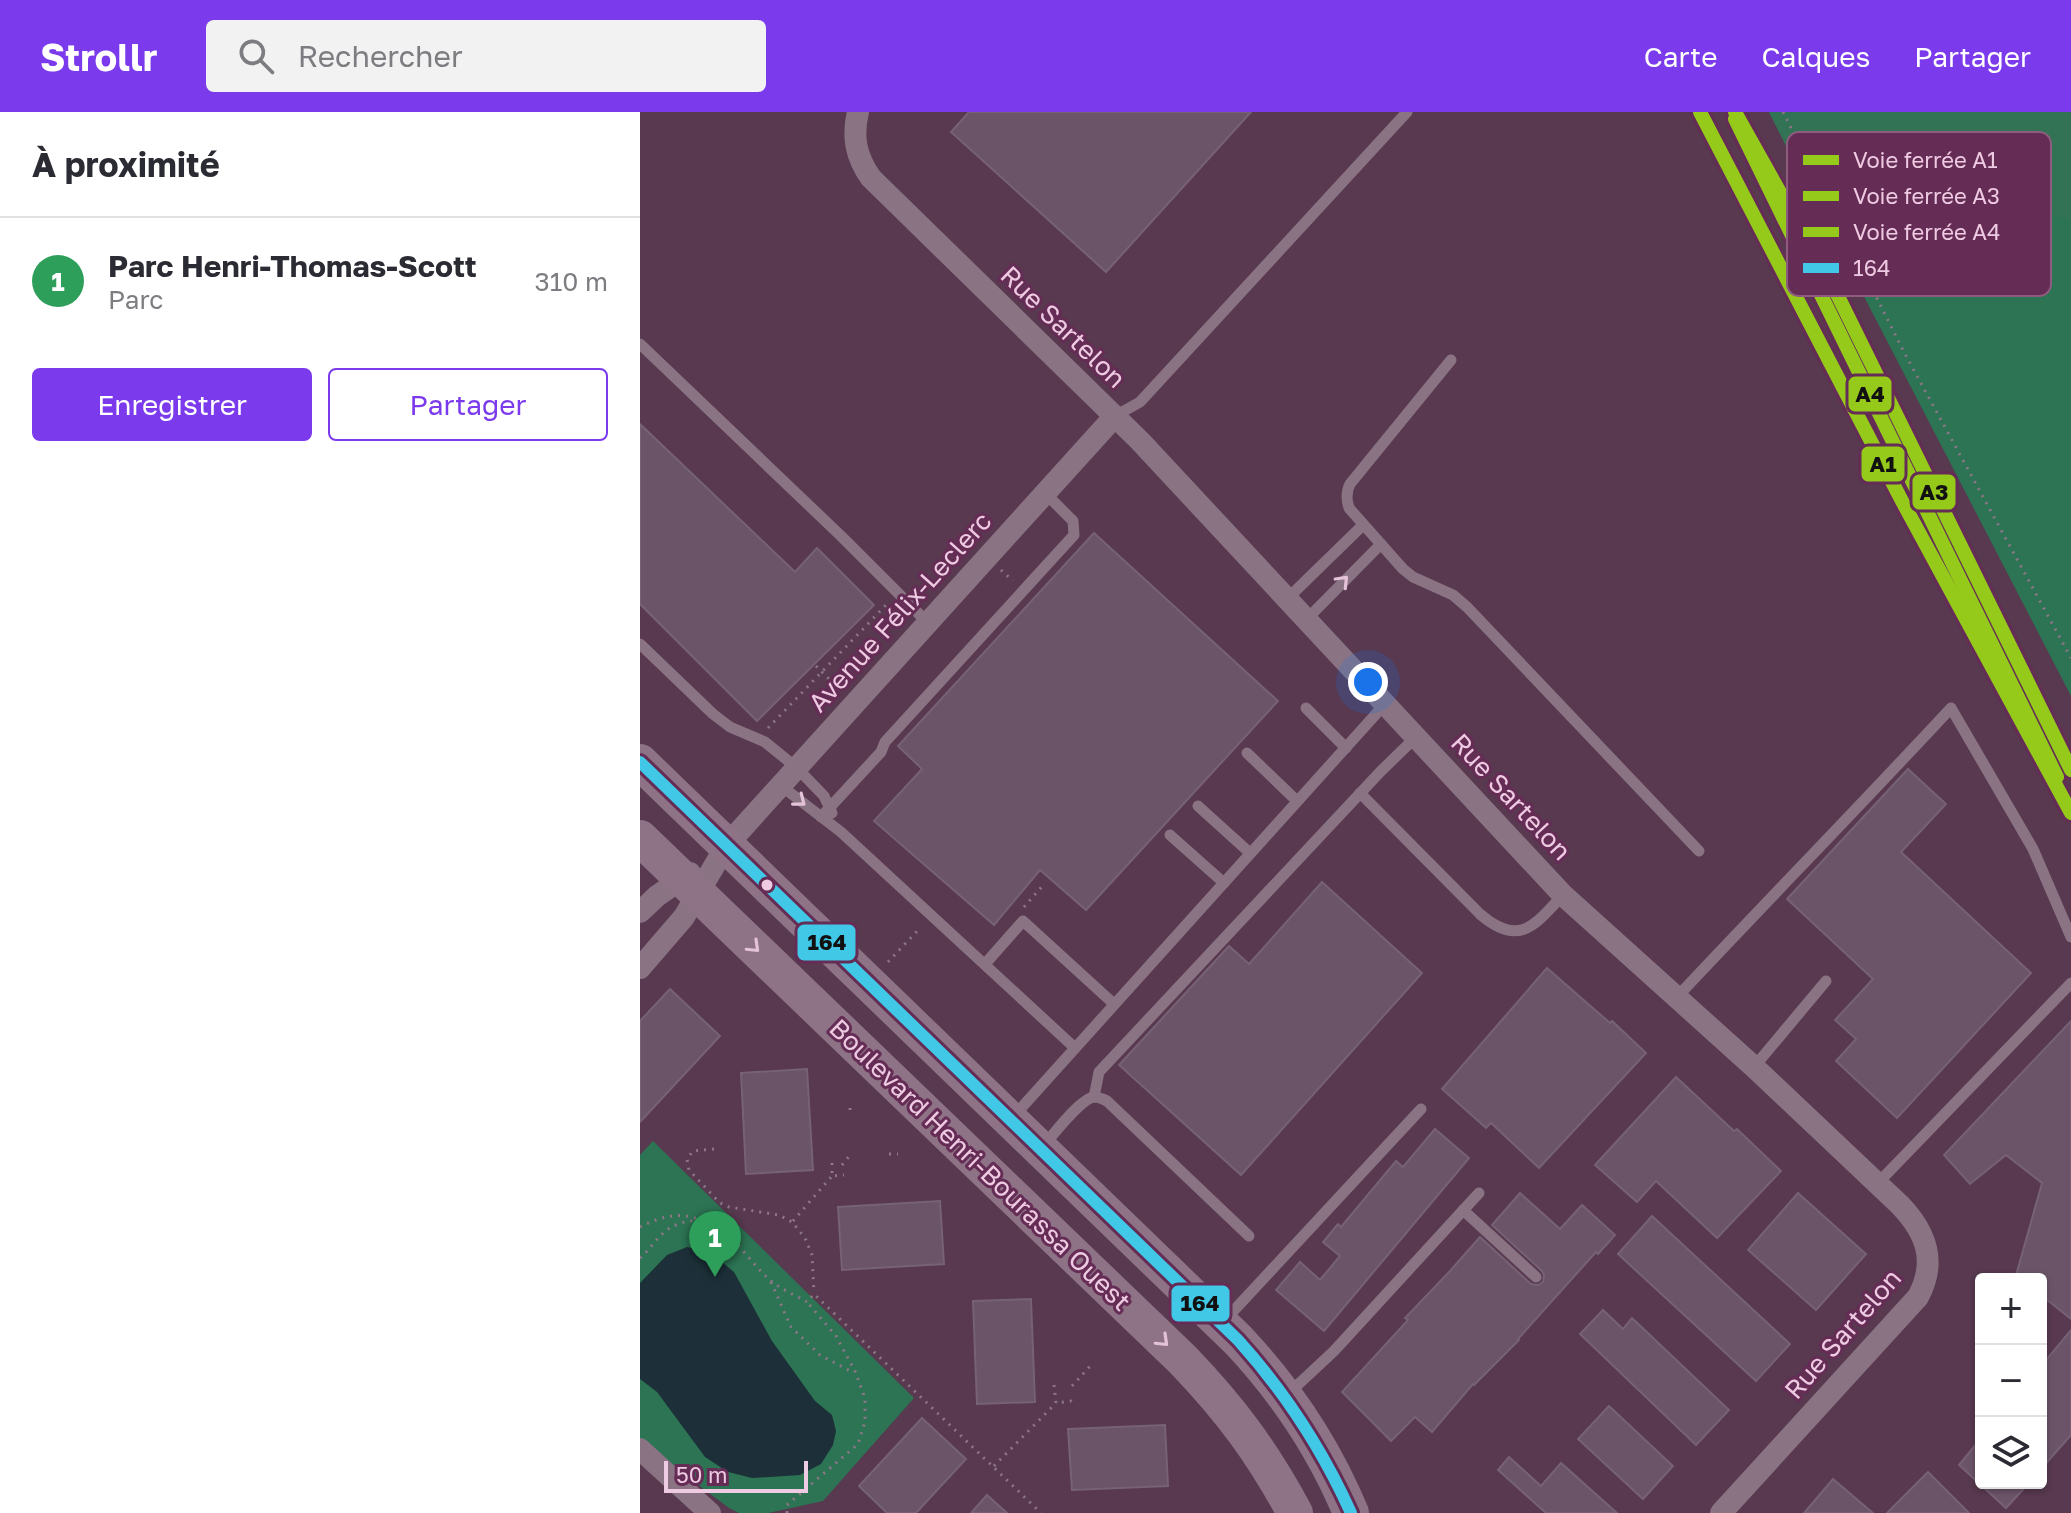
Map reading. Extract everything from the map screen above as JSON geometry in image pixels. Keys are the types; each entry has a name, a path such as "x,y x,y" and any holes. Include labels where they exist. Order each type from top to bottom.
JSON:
{"main road":[{"name":"Boulevard Henri-Bourassa Ouest","path":"640,762 1257,1360 1286,1396 1328,1464 1351,1513"},
{"name":"Boulevard Henri-Bourassa Ouest","path":"640,838 1183,1360 1246,1432 1295,1513"}],"street":[{"name":"Rue Sartelon","path":"858,112 854,130 857,150 871,178 1140,441 1563,895 1754,1067 1910,1215 1921,1233 1928,1260 1923,1288 1902,1316 1721,1513"},
{"name":"Avenue Félix-Leclerc","path":"640,968 684,917 690,886 1115,416"},
{"name":"Avenue Félix-Leclerc","path":"640,912 657,896 690,886"},
{"path":"640,1449 710,1513"}],"lane":[{"path":"1115,416 1140,402 1407,112"},
{"path":"640,344 928,623"},
{"path":"1451,360 1350,484 1346,501 1349,508 1403,569 1413,577 1453,595 1467,607 1699,851"},
{"path":"825,812 1074,535 1073,521 1045,493"},
{"path":"1287,599 1363,525"},
{"path":"1306,620 1381,544"},
{"path":"640,644 713,714 730,727 765,742 797,768 824,796 825,812"},
{"path":"1011,1119 1385,704"},
{"path":"1306,708 1346,748"},
{"path":"1677,997 1951,708 2033,849 2071,937"},
{"path":"1041,1149 1079,1106 1094,1097 1099,1072 1416,737"},
{"path":"1247,753 1297,801"},
{"path":"780,785 825,812 841,832 1075,1048"},
{"path":"1360,793 1489,923 1523,931 1563,895"},
{"path":"1198,806 1250,853"},
{"path":"1170,835 1224,883"},
{"path":"985,964 1023,921 1114,1004"},
{"path":"1754,1067 1826,981"},
{"path":"1877,1184 2071,983"},
{"path":"1094,1097 1107,1101 1249,1236"},
{"path":"1222,1324 1421,1109"},
{"path":"1286,1396 1334,1351 1479,1193"},
{"path":"1463,1210 1536,1277"}],"path":[{"path":"1783,112 1793,132"},
{"path":"1876,296 2071,658"},
{"path":"1001,570 1019,586"},
{"path":"765,731 888,603"},
{"path":"2065,646 2071,646"},
{"path":"816,666 841,691"},
{"path":"1017,915 1045,883"},
{"path":"880,971 925,922"},
{"path":"850,1108 850,1115"},
{"path":"714,1149 693,1151 687,1159 689,1170 720,1203 779,1215 792,1222 805,1238 812,1255 814,1294 1041,1513"},
{"path":"842,1165 851,1154"},
{"path":"889,1154 898,1154"},
{"path":"792,1222 832,1176 832,1163"},
{"path":"832,1176 844,1175"},
{"path":"640,1227 672,1216 691,1216 724,1232 771,1282 791,1327 820,1355 856,1374"},
{"path":"640,1258 661,1234 676,1224 700,1220"},
{"path":"771,1282 807,1302 836,1336 865,1398 865,1422 858,1444 787,1505 787,1513"},
{"path":"807,1302 814,1294"},
{"path":"1072,1386 1093,1363"},
{"path":"1054,1385 1056,1403"},
{"path":"993,1467 1056,1403 1074,1403"}],"green space":[{"path":"1769,112 2071,112 2071,696 1864,296 2051,296 2051,132 1787,132 1787,147"},
{"path":"1769,112 2071,112 2071,221 2051,214 2051,132 1787,132 1787,147"},
{"path":"653,1141 914,1398 823,1501 768,1513 739,1513 640,1441 640,1155"}],"water":[{"path":"687,1247 710,1252 734,1272 772,1341 815,1401 832,1415 836,1431 833,1445 821,1464 800,1475 752,1478 728,1472 705,1457 657,1392 640,1379 640,1283 667,1255"}],"building":[{"path":"969,112 1251,112 1106,272 951,132"},
{"path":"640,424 795,572 817,548 874,605 757,721 640,604"},
{"path":"1094,533 1278,701 1086,910 1040,870 994,925 874,821 922,769 898,746"},
{"path":"1908,769 1946,804 1901,852 2031,973 1897,1118 1836,1061 1856,1039 1835,1020 1873,979 1787,899"},
{"path":"1322,882 1422,973 1241,1175 1119,1065 1229,946 1249,964"},
{"path":"1547,968 1646,1053 1539,1168 1491,1123 1486,1128 1442,1089"},
{"path":"670,989 720,1036 640,1122 640,1021"},
{"path":"2071,1021 2071,1319 2047,1300 2047,1273 2017,1273 2042,1183 2006,1155 1970,1184 1944,1155"},
{"path":"807,1069 813,1170 746,1174 741,1073"},
{"path":"1676,1077 1781,1171 1717,1238 1656,1181 1637,1202 1595,1165"},
{"path":"1435,1129 1469,1158 1324,1331 1276,1290 1300,1262 1320,1280 1340,1256 1323,1242 1338,1224 1341,1227 1396,1161 1403,1167"},
{"path":"1520,1193 1560,1229 1582,1205 1615,1235 1598,1254 1596,1252 1519,1340 1473,1384 1432,1432 1415,1417 1391,1441 1342,1392 1480,1237 1531,1284 1543,1282 1542,1271 1492,1225"},
{"path":"1798,1193 1866,1254 1816,1310 1748,1250"},
{"path":"940,1201 944,1264 842,1270 838,1207"},
{"path":"1652,1216 1790,1344 1756,1381 1618,1254"},
{"path":"1031,1299 1035,1402 977,1404 973,1301"},
{"path":"1603,1310 1623,1329 1632,1318 1729,1410 1696,1445 1580,1334"},
{"path":"2071,1330 2071,1435 2047,1462 2047,1417 2047,1359"},
{"path":"1609,1406 1673,1466 1643,1499 1578,1439"},
{"path":"922,1418 966,1459 916,1513 887,1513 859,1486"},
{"path":"1165,1425 1168,1486 1072,1490 1068,1429"},
{"path":"1975,1445 1975,1480 1959,1465"},
{"path":"1509,1457 1541,1486 1561,1463 1617,1513 1546,1513 1498,1470"},
{"path":"1928,1472 1969,1513 1887,1513"},
{"path":"1833,1479 1873,1513 1804,1513"},
{"path":"1985,1489 2023,1489 2006,1508"},
{"path":"987,1495 1007,1513 971,1513"}],"rail line":[{"name":"A1","path":"1700,112 1787,280"},
{"name":"A3","path":"1735,112 1787,205"},
{"name":"A4","path":"1735,119 1787,225"},
{"name":"A1","path":"1796,296 1902,501 2071,813"},
{"name":"A4","path":"1822,296 2057,777"},
{"name":"A3","path":"1838,296 2071,770"}],"transit line":[{"name":"164","path":"640,762 1238,1340 1301,1422 1328,1466 1351,1513"}],"place":[{"name":"Parc Henri-Thomas-Scott","path":"715,1277"}]}
